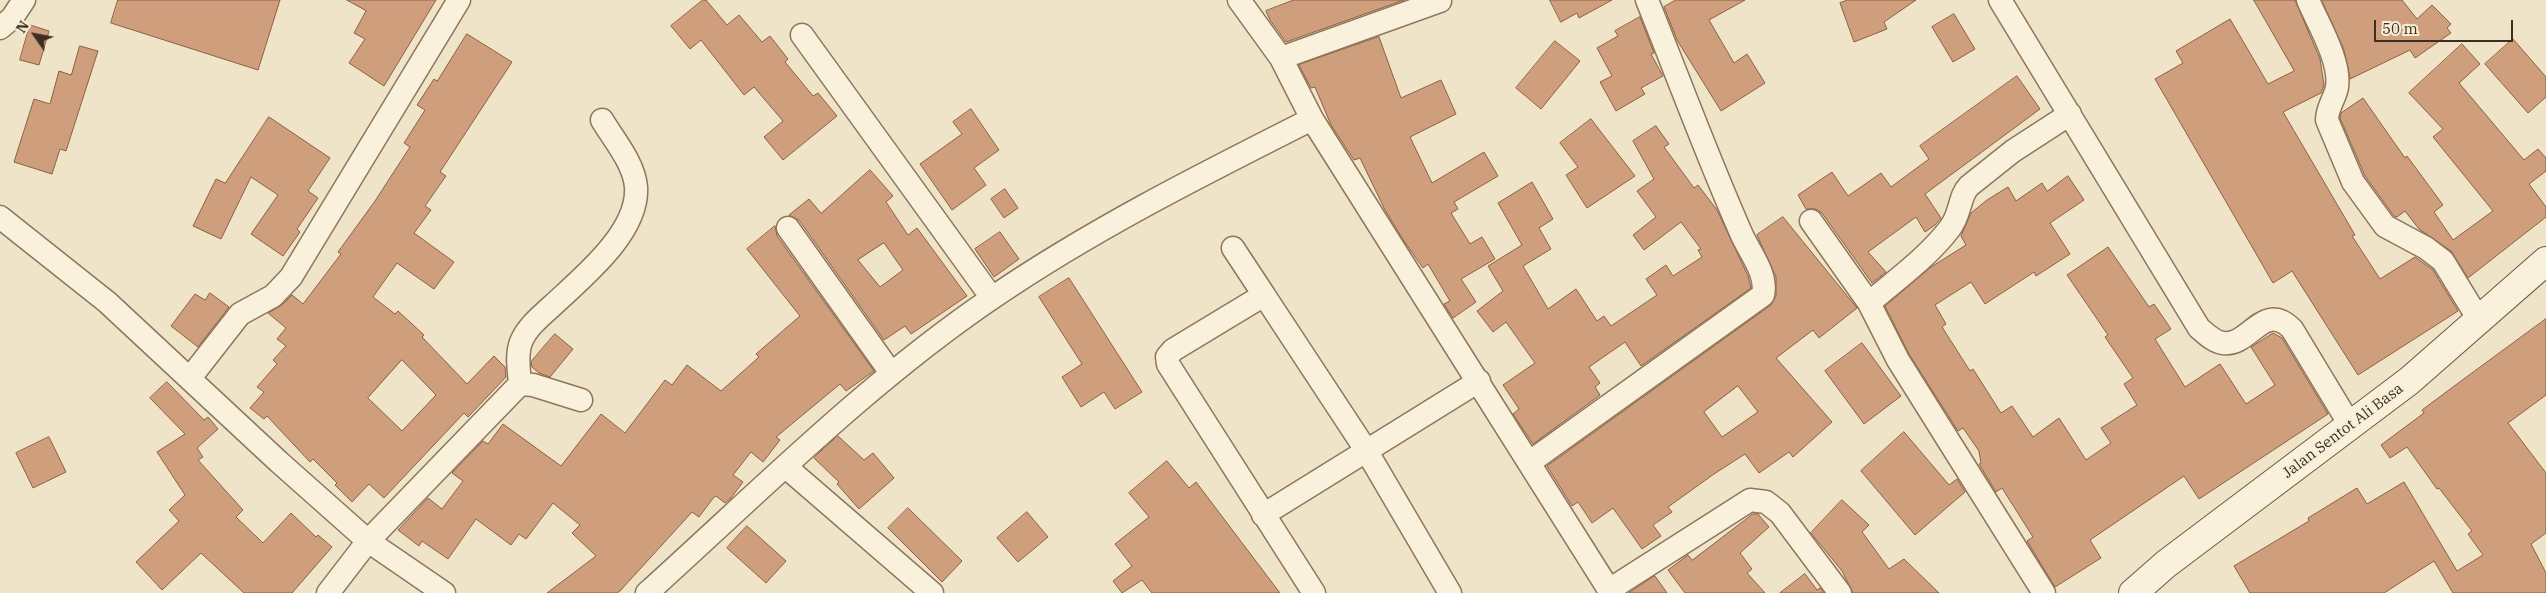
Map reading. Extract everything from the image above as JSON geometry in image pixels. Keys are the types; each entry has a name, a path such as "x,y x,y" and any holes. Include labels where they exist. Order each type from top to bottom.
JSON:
{"main road":[{"name":"Jalan Sentot Ali Basa","path":"2133,593 2166,564 2409,381 2546,261"}],"street":[{"path":"0,28 12,18 24,0"},
{"path":"190,378 240,314 273,296 292,277 459,0"},
{"path":"1239,0 1281,58 1312,119 1610,591 1750,500 1766,502 1780,513 1840,593"},
{"path":"1530,462 1763,295 1765,286 1761,274 1741,234 1647,0"},
{"path":"2000,0 2199,328 2222,343 2235,341 2265,321 2274,319 2285,322 2292,329 2350,425"},
{"path":"2308,0 2336,66 2337,89 2327,112 2327,120 2353,182 2385,226 2426,248 2443,261 2479,320"},
{"path":"1281,58 1440,1"},
{"path":"802,35 992,298"},
{"path":"1869,302 1929,252 1951,228 1961,209 1964,190 1968,186 2013,151 2070,114"},
{"path":"647,593 891,373 992,298 1148,202 1312,119"},
{"path":"328,593 368,540 520,384 518,358 521,342 530,326 597,264 626,226 634,208 636,187 628,162 602,120"},
{"path":"0,217 107,302 279,462 368,540 444,593"},
{"path":"1811,221 1869,302 1898,360 2044,593"},
{"path":"788,228 891,373"},
{"path":"1233,248 1366,450 1450,593"},
{"path":"1264,295 1172,350 1168,357 1168,364 1314,593"},
{"path":"1263,515 1478,381"},
{"path":"520,384 532,385 582,400"},
{"path":"786,467 932,593"}],"building":[{"path":"118,0 280,0 258,70 111,23"},
{"path":"347,0 436,0 384,86 349,63 365,39 354,33 366,11"},
{"path":"703,0 706,0 727,25 739,15 762,42 770,36 788,59 785,62 813,96 818,93 837,116 783,160 764,137 783,121 754,87 744,95 701,40 690,49 671,26"},
{"path":"1294,0 1404,0 1286,42 1270,20 1266,11"},
{"path":"1550,0 1612,0 1579,18 1577,13 1561,22"},
{"path":"1676,0 1745,0 1709,20 1734,63 1747,54 1765,83 1721,111 1677,40 1664,7"},
{"path":"1848,0 1916,0 1884,22 1887,29 1854,42 1840,3"},
{"path":"2254,0 2295,0 2320,59 2324,85 2321,93 2283,112 2355,235 2352,236 2380,279 2415,257 2433,270 2458,311 2358,375 2292,271 2273,283 2155,79 2183,63 2176,51 2230,19 2268,84 2294,71"},
{"path":"2322,0 2402,0 2417,19 2432,5 2451,24 2447,28 2451,33 2415,58 2410,50 2350,79 2344,50"},
{"path":"1954,14 1975,49 1953,62 1932,27"},
{"path":"1640,17 1654,53 1651,54 1663,76 1641,88 1645,94 1616,111 1600,82 1612,76 1597,48 1618,36 1615,31"},
{"path":"30,25 49,31 39,65 20,60"},
{"path":"467,34 512,62 440,172 446,176 425,206 431,210 414,233 454,262 434,289 397,263 373,297 395,314 398,311 424,335 422,337 467,384 494,356 505,367 506,377 468,417 464,413 384,498 369,484 352,502 335,485 337,483 313,459 310,462 267,416 264,419 250,408 264,392 257,387 277,364 273,360 286,346 277,339 286,328 268,313 282,305 292,295 303,304 341,254 338,252 375,201 410,147 404,143 425,110 417,105 434,79 437,81","holes":["402,360 436,395 402,431 368,398"]},
{"path":"1379,37 1401,98 1441,80 1456,114 1410,137 1432,183 1484,152 1498,176 1454,202 1458,209 1451,213 1470,244 1482,237 1495,259 1461,279 1476,302 1453,318 1444,304 1450,301 1428,264 1423,268 1404,241 1385,210 1360,158 1354,160 1331,125 1315,87 1311,88 1299,65"},
{"path":"2513,39 2546,77 2546,97 2528,113 2485,64"},
{"path":"1555,41 1580,61 1541,109 1516,88"},
{"path":"2462,44 2480,64 2459,83 2524,160 2538,149 2546,158 2546,171 2529,184 2546,207 2546,217 2468,278 2451,251 2419,229 2405,211 2397,217 2394,216 2365,176 2340,118 2341,113 2363,98 2405,158 2407,156 2443,205 2434,212 2453,240 2493,211 2433,137 2443,129 2409,93"},
{"path":"80,46 98,51 66,151 60,149 52,174 14,162 34,99 50,104 59,71 71,75"},
{"path":"2017,76 2040,109 1925,194 1941,218 1935,225 1925,232 1916,217 1868,252 1886,272 1872,283 1822,213 1816,209 1806,209 1798,195 1832,172 1848,196 1881,173 1891,187 1929,159 1920,146"},
{"path":"971,109 999,150 974,168 986,185 952,210 920,164 962,134 953,122"},
{"path":"269,117 330,158 308,191 318,198 297,229 300,232 283,256 251,234 278,195 251,177 221,239 193,226 216,179 225,183"},
{"path":"1591,119 1635,176 1587,208 1566,175 1578,167 1560,143"},
{"path":"1656,126 1669,144 1664,147 1694,188 1698,185 1717,210 1748,276 1751,288 1641,366 1625,342 1589,367 1600,383 1595,387 1600,395 1533,444 1513,414 1519,409 1503,385 1535,363 1506,322 1493,332 1477,311 1503,291 1488,266 1522,245 1498,203 1532,182 1553,219 1539,228 1551,249 1523,266 1548,309 1576,289 1597,321 1604,316 1611,326 1657,295 1646,279 1666,265 1673,276 1702,257 1698,250 1701,249 1681,222 1644,250 1633,235 1656,217 1637,191 1654,179 1633,141"},
{"path":"870,170 893,196 886,202 908,235 917,228 967,296 911,334 905,326 884,340 799,220 789,215 809,199 821,213","holes":["884,243 903,270 880,287 858,260"]},
{"path":"2068,176 2084,200 2050,223 2070,254 2036,276 2034,272 1985,304 1971,282 1935,305 1946,324 1942,327 1970,371 1973,369 2001,413 2012,406 2033,437 2059,418 2086,460 2111,443 2101,428 2137,405 2124,384 2133,378 2105,337 2108,335 2067,275 2108,247 2149,307 2154,304 2171,329 2155,339 2185,387 2220,364 2246,404 2275,385 2251,347 2273,333 2282,338 2328,414 2199,499 2184,476 2090,540 2101,558 2055,587 2027,541 2033,537 2002,488 1996,492 1979,464 1981,463 1979,451 1963,428 1958,431 1909,354 1885,306 1931,267 1966,245 1961,236 1971,213 1987,200 2008,187 2016,201 2042,183 2047,191"},
{"path":"1005,189 1018,208 1004,218 991,199"},
{"path":"1783,217 1857,308 1819,338 1813,330 1776,358 1832,422 1793,457 1789,452 1759,473 1745,454 1714,474 1668,507 1672,512 1653,525 1661,536 1642,549 1613,508 1592,523 1578,502 1572,506 1547,466 1771,305 1776,296 1776,277 1757,235","holes":["1738,386 1758,412 1722,437 1704,412"]},
{"path":"775,226 777,236 874,371 846,391 840,384 776,437 780,440 763,462 751,452 733,475 743,482 731,498 725,503 716,496 714,497 699,517 692,512 620,591 617,593 547,593 596,556 572,533 580,525 553,503 526,539 519,534 511,545 476,519 448,559 422,541 419,546 398,530 428,498 442,509 463,481 452,473 483,441 488,444 503,424 561,466 601,414 625,433 665,380 672,385 687,365 721,391 759,357 756,354 800,316 747,249"},
{"path":"1000,232 1019,259 994,277 975,249"},
{"path":"1069,278 1142,392 1115,409 1104,392 1081,407 1062,377 1082,364 1039,297"},
{"path":"210,293 229,307 198,347 171,326 195,294 205,300"},
{"path":"2546,319 2546,395 2508,423 2546,473 2546,533 2531,544 2546,573 2546,593 2453,593 2434,561 2384,593 2250,593 2234,566 2309,521 2308,518 2357,488 2367,504 2404,482 2457,571 2483,555 2468,534 2472,531 2439,488 2437,489 2407,447 2390,458 2381,445 2424,413 2422,410"},
{"path":"555,334 573,349 550,377 539,373 532,367 531,362"},
{"path":"1862,343 1901,396 1864,424 1825,371"},
{"path":"167,382 204,420 208,417 218,429 197,448 203,457 198,460 243,510 236,517 263,543 291,513 316,537 318,535 332,547 292,593 244,593 201,553 162,590 136,562 179,521 169,510 185,495 157,452 185,434 150,398"},
{"path":"1904,432 1949,485 1957,479 1965,492 1915,535 1861,471"},
{"path":"838,436 864,460 873,453 894,478 859,509 837,484 839,482 814,458"},
{"path":"49,437 66,472 33,488 16,453"},
{"path":"1167,461 1189,488 1196,482 1280,593 1152,593 1142,580 1122,593 1113,581 1132,566 1115,544 1149,517 1129,493"},
{"path":"1842,500 1869,525 1862,532 1889,569 1904,559 1939,593 1853,593 1842,571 1811,533"},
{"path":"908,508 962,561 942,582 888,528"},
{"path":"1027,512 1048,537 1018,562 997,538"},
{"path":"1753,514 1758,514 1769,527 1740,553 1752,569 1747,573 1765,593 1685,593 1668,570 1688,555 1692,560"},
{"path":"747,526 786,561 766,583 727,548"},
{"path":"1805,574 1817,590 1820,588 1824,593 1780,593"},
{"path":"1655,576 1667,593 1629,593"}]}
